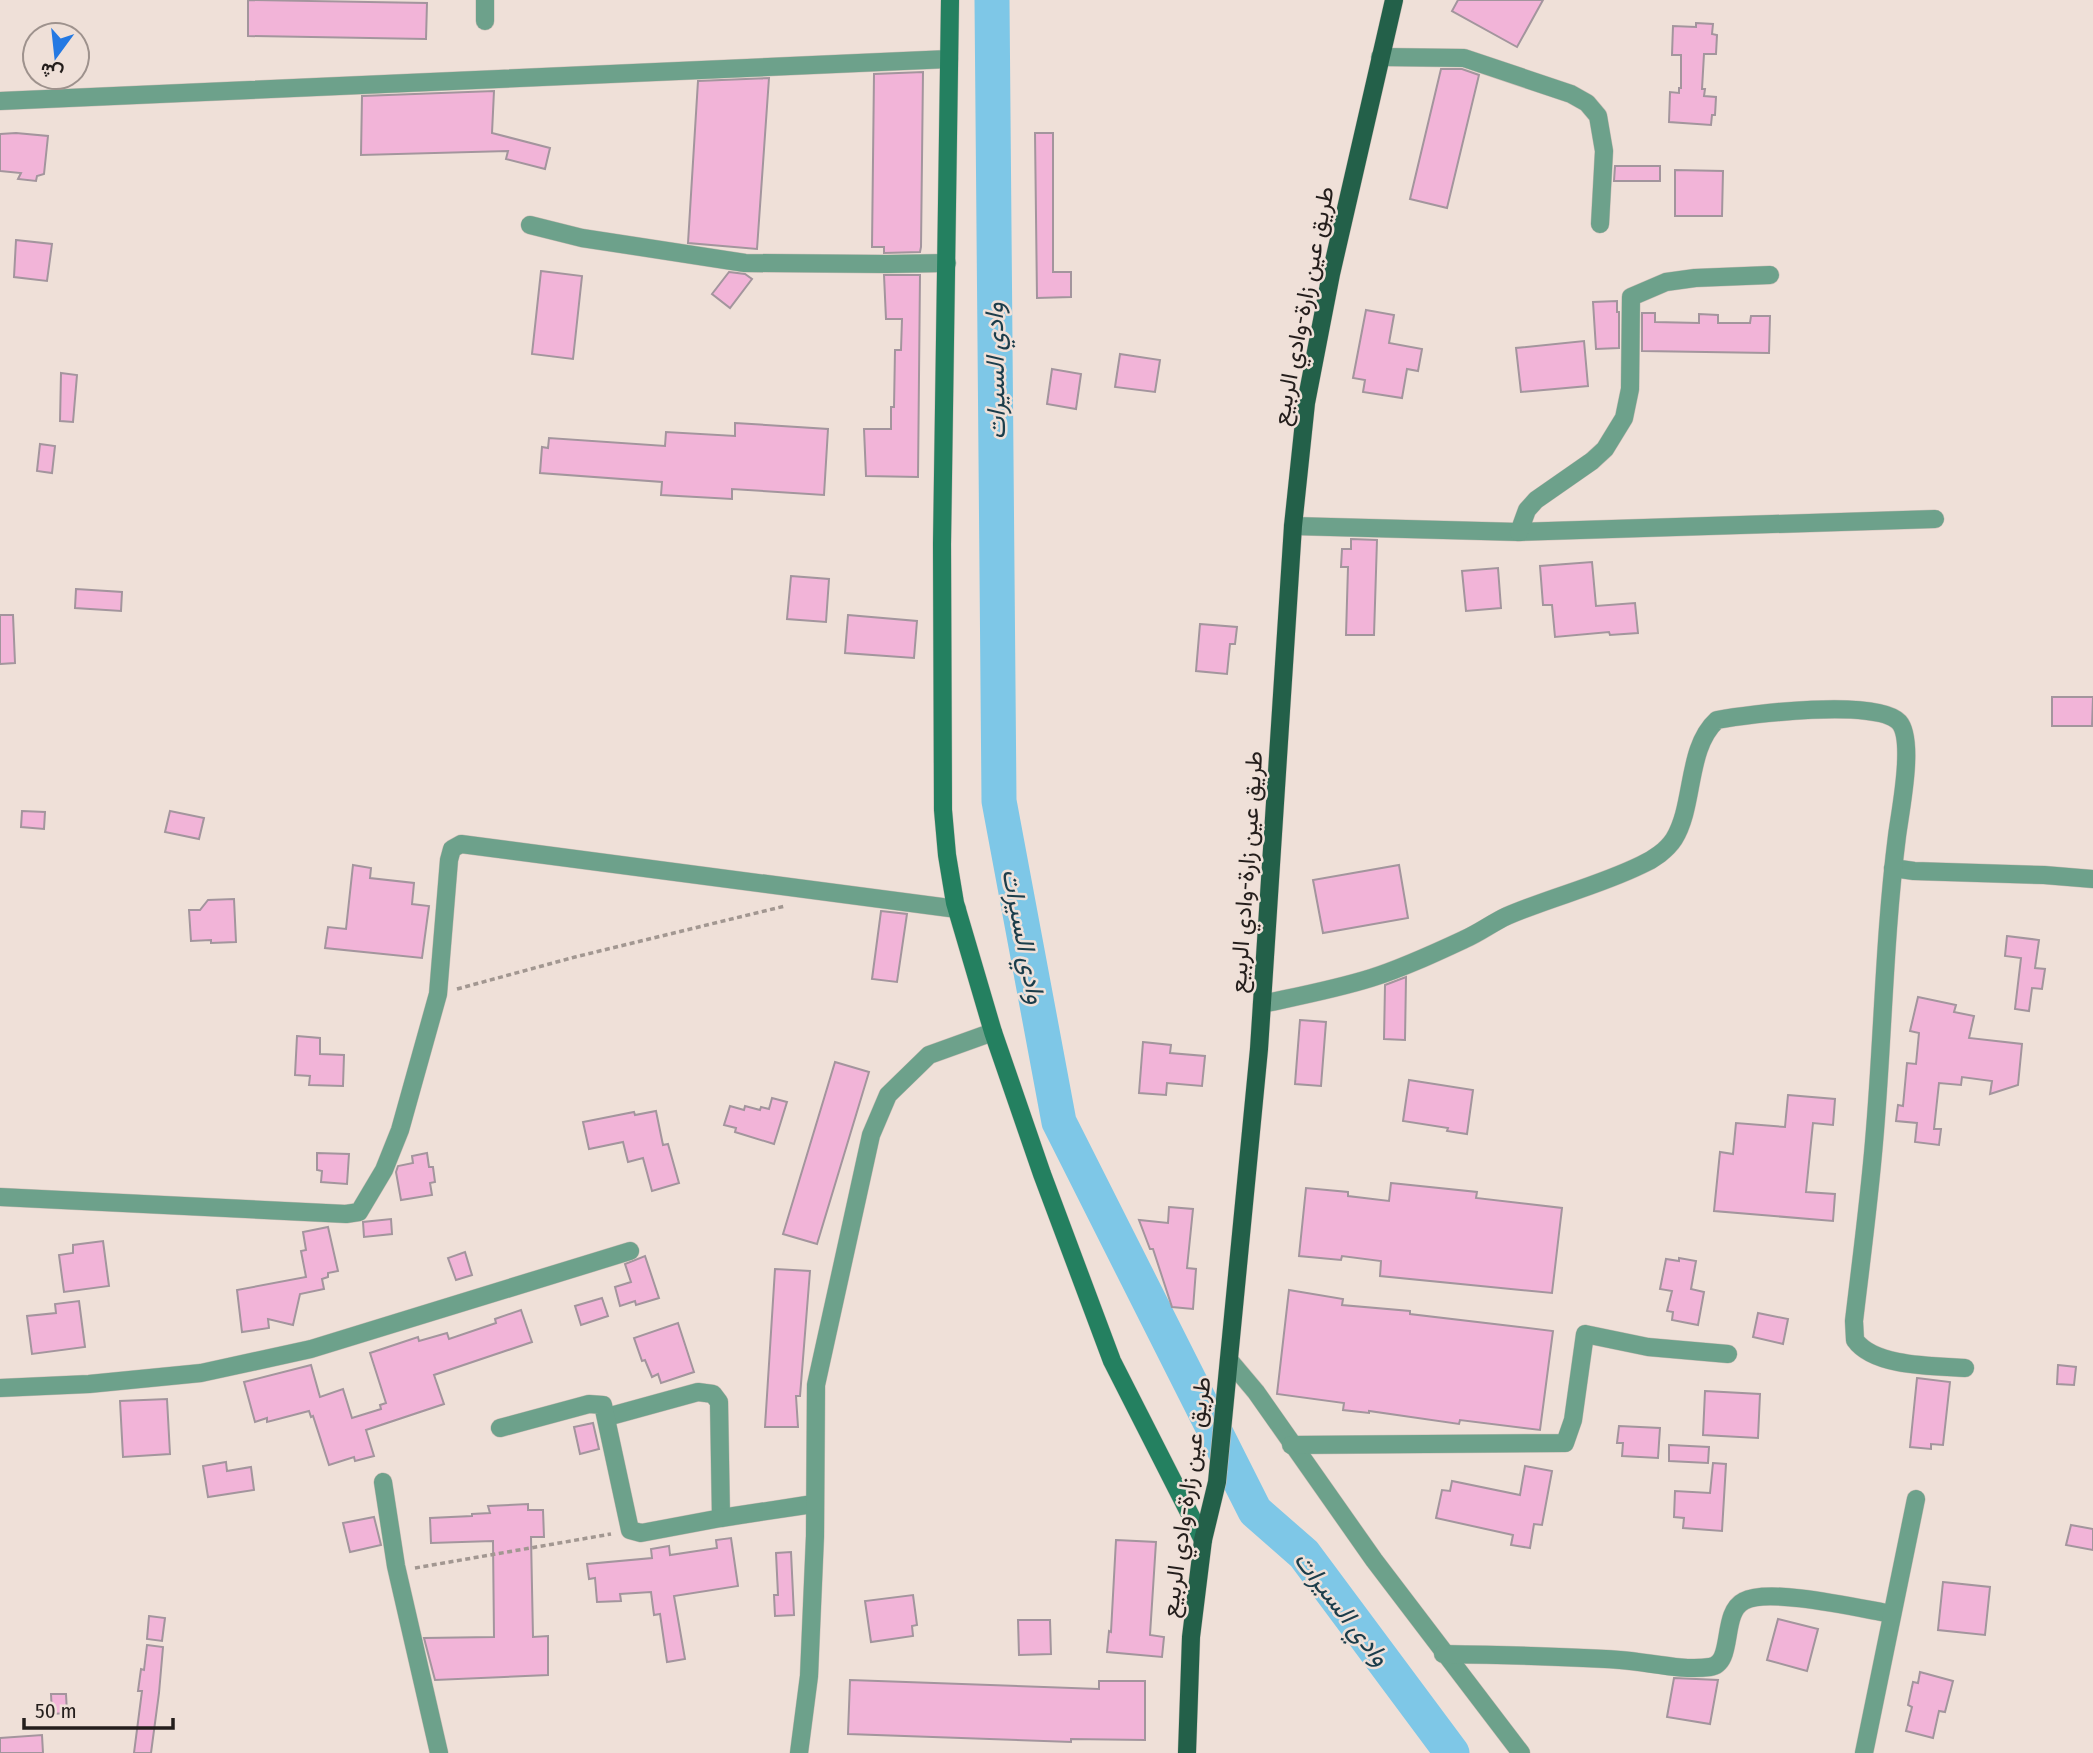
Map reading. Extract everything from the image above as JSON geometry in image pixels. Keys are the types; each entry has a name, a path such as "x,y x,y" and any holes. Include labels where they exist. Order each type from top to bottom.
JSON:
{"main road":[{"path":"950,0 942,544 943,810 947,855 957,909 993,1032 1042,1174 1112,1361 1203,1540"},
{"name":"طريق عين زارة-وادي الربيع","path":"1187,1753 1191,1637 1203,1540 1217,1482 1262,1004 1293,526 1306,403 1331,274 1394,0"}],"street":[{"path":"485,0 485,21"},
{"path":"1380,57 1464,58 1571,94 1587,103 1598,116 1604,151 1600,224"},
{"path":"0,101 949,59"},
{"path":"530,225 582,238 745,263 947,262"},
{"path":"1518,531 1527,510 1536,500 1605,449 1624,418 1630,389 1630,298 1666,282 1770,275"},
{"path":"1293,526 1518,531 1934,519"},
{"path":"1262,1004 1373,977 1466,939 1504,918 1546,900 1643,865 1661,853 1674,839 1683,817 1702,744 1710,726 1717,720 1808,710 1874,711 1888,715 1899,722 1908,747 1893,868 1874,1142 1854,1321 1855,1340 1868,1354 1881,1358 1911,1364 1965,1368"},
{"path":"0,1197 345,1214 359,1212 384,1170 400,1130 438,994 449,860 452,849 461,844 957,909"},
{"path":"1893,868 2093,879"},
{"path":"799,1753 809,1676 815,1536 813,1504 816,1385 871,1135 888,1095 929,1055 993,1032"},
{"path":"0,1388 89,1384 213,1371 311,1349 630,1251"},
{"path":"1291,1445 1565,1443 1573,1420 1585,1334 1648,1347 1728,1354"},
{"path":"1228,1360 1255,1392 1443,1654 1521,1753"},
{"path":"607,1417 698,1392 713,1394 719,1402 721,1518"},
{"path":"500,1428 589,1404 603,1405 631,1530 640,1533 813,1504"},
{"path":"383,1482 397,1571 439,1753"},
{"path":"1864,1753 1916,1500"},
{"path":"1443,1654 1601,1659 1690,1668 1714,1667 1723,1659 1734,1611 1744,1600 1762,1597 1789,1598 1892,1614"}],"path":[{"path":"438,994 575,957 793,904"},
{"path":"397,1571 631,1530"}],"building":[{"path":"248,0 427,3 426,39 248,36"},
{"path":"1458,0 1543,0 1517,47 1452,11"},
{"path":"1696,23 1713,24 1712,34 1717,35 1716,54 1704,54 1702,89 1705,89 1704,96 1716,97 1715,115 1712,115 1711,125 1669,122 1670,92 1679,93 1681,88 1681,55 1672,55 1673,26 1696,27"},
{"path":"1441,69 1462,69 1479,75 1447,208 1410,199"},
{"path":"923,72 920,252 884,253 884,247 872,247 874,74"},
{"path":"769,78 757,249 688,243 698,81"},
{"path":"494,91 492,133 550,148 545,169 506,159 508,151 361,155 362,96"},
{"path":"1035,133 1053,133 1053,272 1071,272 1071,297 1037,298"},
{"path":"0,134 48,136 44,174 37,176 36,181 18,179 21,173 0,171"},
{"path":"1615,166 1660,166 1660,181 1614,181"},
{"path":"1675,170 1723,171 1722,216 1675,216"},
{"path":"16,240 52,244 47,281 14,277"},
{"path":"541,271 582,276 573,359 532,354"},
{"path":"729,272 745,274 752,279 730,308 712,294"},
{"path":"884,275 920,275 918,477 866,476 864,429 891,429 895,350 901,350 902,319 886,319"},
{"path":"1617,301 1619,348 1596,349 1593,302"},
{"path":"1366,310 1394,315 1389,343 1422,349 1418,371 1407,369 1402,398 1363,392 1365,380 1353,378"},
{"path":"1642,313 1655,313 1655,322 1699,323 1699,314 1718,315 1718,323 1750,323 1751,316 1770,316 1769,353 1642,351"},
{"path":"1584,341 1588,386 1521,392 1516,348"},
{"path":"1120,354 1160,360 1155,392 1115,387"},
{"path":"1052,369 1081,374 1076,409 1047,404"},
{"path":"61,373 77,375 73,422 60,421"},
{"path":"735,423 828,429 824,495 732,489 732,499 661,495 662,482 540,473 542,447 548,448 549,438 665,446 666,432 735,436"},
{"path":"40,444 55,446 52,473 37,471"},
{"path":"1351,539 1377,540 1374,635 1346,635 1348,567 1341,567 1342,549 1351,549"},
{"path":"1592,562 1596,606 1635,603 1638,633 1610,635 1609,632 1555,637 1552,605 1543,605 1540,566"},
{"path":"1498,568 1501,608 1466,611 1462,571"},
{"path":"791,576 829,579 826,622 787,619"},
{"path":"76,589 122,592 121,611 75,608"},
{"path":"0,615 13,615 15,663 0,664"},
{"path":"848,615 917,621 914,658 845,653"},
{"path":"1200,624 1237,627 1235,644 1230,644 1227,674 1196,671"},
{"path":"2052,697 2093,697 2092,726 2052,726"},
{"path":"22,811 45,812 44,829 21,827"},
{"path":"170,811 204,818 199,839 165,832"},
{"path":"353,865 371,868 370,878 414,883 412,904 429,906 422,958 325,948 328,927 346,929"},
{"path":"1399,865 1408,918 1323,933 1313,880"},
{"path":"234,899 236,942 191,941 189,910 200,910 208,900"},
{"path":"881,911 907,914 897,982 872,979"},
{"path":"2007,936 2039,940 2035,968 2045,969 2042,989 2032,988 2029,1011 2015,1009 2021,958 2005,956"},
{"path":"1406,977 1405,1040 1384,1039 1385,985"},
{"path":"1918,997 1956,1005 1954,1012 1974,1016 1969,1038 2022,1044 2018,1085 1990,1094 1992,1081 1962,1077 1961,1085 1939,1083 1934,1129 1941,1129 1939,1145 1915,1142 1917,1123 1896,1121 1898,1105 1903,1106 1907,1063 1916,1064 1919,1033 1910,1031"},
{"path":"1300,1020 1326,1022 1321,1086 1295,1084"},
{"path":"297,1036 320,1038 320,1054 344,1055 343,1086 309,1085 310,1076 295,1075"},
{"path":"1143,1042 1171,1045 1170,1053 1205,1056 1202,1086 1167,1083 1166,1095 1139,1093"},
{"path":"835,1062 869,1072 817,1244 783,1234"},
{"path":"1409,1080 1473,1090 1467,1134 1403,1121"},
{"path":"1788,1095 1835,1099 1833,1125 1813,1123 1806,1192 1835,1194 1833,1221 1714,1211 1720,1152 1733,1154 1736,1123 1785,1127"},
{"path":"772,1098 787,1102 774,1144 735,1132 736,1128 724,1125 730,1106 744,1110 745,1106 760,1110 761,1107 769,1109"},
{"path":"656,1111 663,1145 668,1144 679,1183 652,1191 643,1158 628,1162 623,1142 589,1149 583,1122 634,1112 635,1115"},
{"path":"317,1153 349,1154 347,1184 321,1182 322,1171 317,1170"},
{"path":"427,1153 435,1182 430,1183 432,1195 401,1200 396,1172 398,1166 413,1163 412,1156"},
{"path":"1391,1183 1477,1192 1476,1198 1562,1208 1552,1293 1380,1276 1381,1261 1342,1256 1341,1260 1299,1256 1306,1188 1348,1192 1348,1196 1389,1201"},
{"path":"1169,1207 1193,1209 1187,1268 1196,1269 1193,1309 1172,1307 1153,1249 1150,1249 1139,1220 1168,1223"},
{"path":"391,1219 392,1234 364,1237 363,1222"},
{"path":"328,1227 338,1271 328,1273 328,1277 322,1279 324,1289 300,1294 293,1325 268,1319 269,1328 242,1332 237,1290 306,1277 301,1251 306,1250 303,1232"},
{"path":"103,1241 109,1286 64,1292 59,1255 73,1253 73,1245"},
{"path":"465,1252 472,1275 456,1280 448,1258"},
{"path":"645,1256 659,1298 636,1305 635,1301 620,1306 615,1287 631,1282 625,1264"},
{"path":"1679,1258 1696,1261 1691,1289 1704,1292 1698,1325 1672,1320 1673,1312 1667,1311 1672,1291 1660,1289 1666,1259 1679,1261"},
{"path":"775,1269 810,1271 800,1396 796,1396 798,1427 765,1427"},
{"path":"1289,1290 1343,1299 1342,1305 1410,1311 1410,1314 1553,1331 1540,1430 1460,1420 1459,1424 1369,1411 1343,1410 1344,1403 1277,1394"},
{"path":"602,1298 608,1316 581,1325 575,1306"},
{"path":"79,1301 85,1347 32,1354 27,1316 56,1313 55,1304"},
{"path":"521,1310 532,1342 434,1375 444,1404 366,1430 374,1456 355,1461 354,1457 329,1465 309,1411 267,1422 267,1418 255,1422 244,1382 311,1365 320,1397 343,1389 352,1418 381,1409 380,1405 386,1403 370,1353 418,1337 419,1341 447,1333 449,1339 496,1323 495,1319"},
{"path":"1758,1313 1788,1319 1783,1344 1753,1337"},
{"path":"678,1323 694,1372 661,1383 658,1374 652,1377 645,1360 642,1361 634,1338"},
{"path":"2058,1365 2076,1367 2074,1385 2057,1384"},
{"path":"1917,1378 1950,1382 1943,1445 1931,1444 1931,1449 1910,1447"},
{"path":"1705,1391 1760,1394 1758,1438 1703,1435"},
{"path":"167,1399 170,1454 123,1457 120,1401"},
{"path":"593,1423 599,1449 580,1454 574,1427"},
{"path":"1619,1426 1660,1428 1658,1458 1622,1456 1623,1443 1617,1443"},
{"path":"1669,1445 1709,1447 1708,1463 1669,1461"},
{"path":"226,1462 227,1471 251,1467 254,1490 208,1497 203,1466"},
{"path":"1713,1463 1726,1464 1722,1531 1683,1528 1684,1518 1674,1517 1675,1491 1710,1493"},
{"path":"1525,1466 1552,1471 1542,1525 1534,1524 1530,1548 1511,1545 1513,1535 1436,1518 1442,1490 1450,1491 1452,1481 1520,1495"},
{"path":"528,1504 528,1510 543,1510 544,1537 531,1537 533,1637 548,1636 548,1675 435,1680 424,1638 494,1637 493,1541 431,1543 430,1518 472,1516 490,1513 488,1506"},
{"path":"374,1517 381,1545 350,1552 343,1523"},
{"path":"2071,1525 2093,1529 2093,1550 2066,1545"},
{"path":"731,1538 738,1586 674,1596 685,1659 667,1662 660,1614 654,1615 651,1592 620,1594 621,1601 597,1602 595,1578 589,1579 587,1564 652,1558 651,1549 669,1546 670,1555 717,1548 716,1540"},
{"path":"1116,1540 1156,1542 1150,1635 1164,1637 1162,1657 1107,1652 1109,1631 1111,1632"},
{"path":"791,1552 794,1615 775,1616 774,1595 778,1595 776,1553"},
{"path":"1943,1582 1990,1587 1985,1635 1938,1630"},
{"path":"913,1595 917,1625 912,1626 913,1636 871,1642 865,1601"},
{"path":"149,1616 165,1618 162,1641 147,1639"},
{"path":"1778,1619 1818,1629 1807,1671 1767,1660"},
{"path":"1018,1620 1050,1620 1051,1654 1019,1655"},
{"path":"147,1645 163,1647 159,1693 151,1753 134,1753 142,1691 138,1691"},
{"path":"1920,1672 1953,1681 1945,1712 1939,1711 1933,1738 1906,1731 1912,1707 1908,1705 1913,1682 1918,1683"},
{"path":"1674,1678 1718,1680 1710,1724 1667,1717"},
{"path":"850,1680 1099,1689 1099,1681 1145,1681 1145,1740 1071,1739 1071,1742 848,1734"},
{"path":"51,1694 66,1694 67,1713 52,1714"},
{"path":"42,1735 43,1753 0,1753 0,1738"}],"waterway":[{"name":"وادي السيرات","path":"992,0 999,801 1059,1122 1255,1511 1304,1554 1452,1753"}]}
